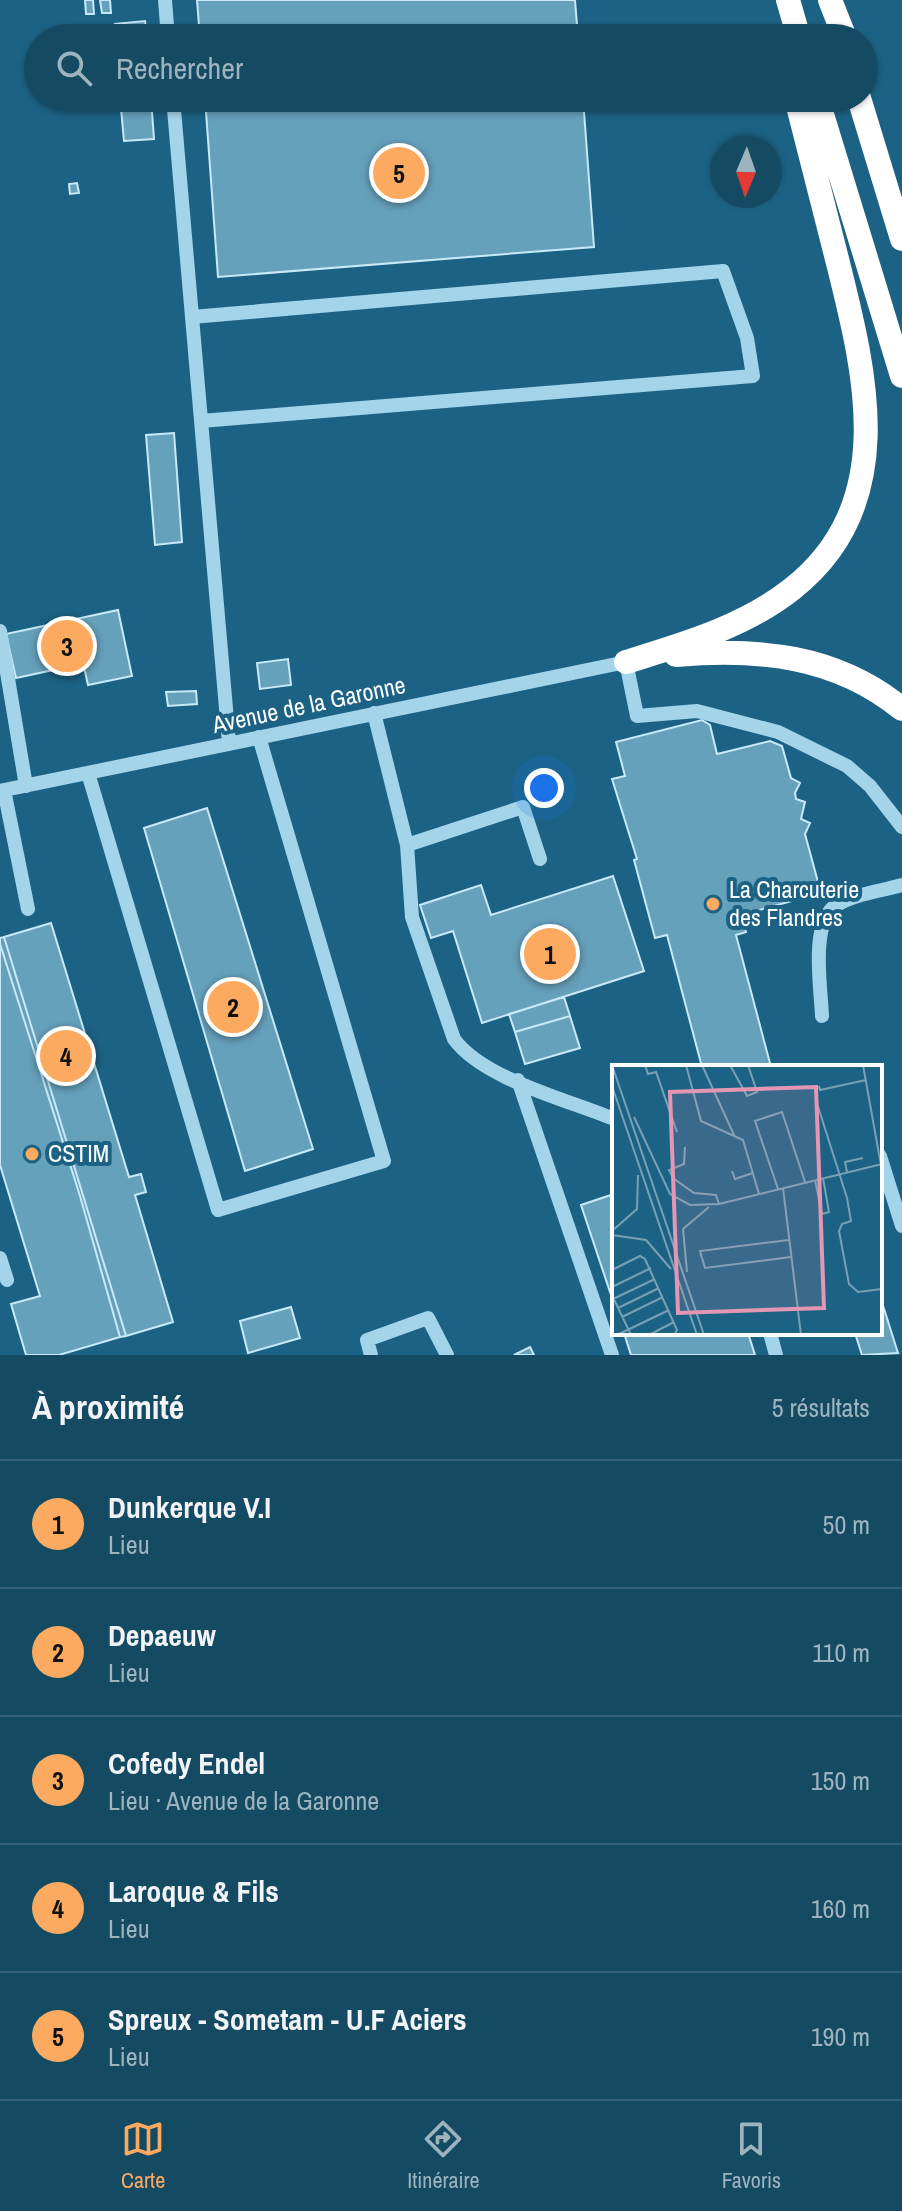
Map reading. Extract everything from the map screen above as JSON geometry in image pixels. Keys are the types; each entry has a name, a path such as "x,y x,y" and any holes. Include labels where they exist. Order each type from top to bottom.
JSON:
{"highway":[{"path":"776,0 780,24"},
{"path":"788,0 795,24"},
{"path":"830,0 838,24"},
{"path":"626,662 724,629 791,590 827,553 857,494 867,427 863,372 799,112"},
{"path":"821,112 902,376"},
{"path":"863,112 902,239"},
{"path":"875,112 902,180"},
{"path":"626,662 712,652 804,659 861,680 902,709"}],"street":[{"path":"165,0 167,24"},
{"path":"174,112 229,743"},
{"path":"192,317 723,271 747,338 753,376 201,421"},
{"path":"0,631 26,786"},
{"path":"626,662 637,716 697,711 778,732 847,766 870,786 902,827"},
{"name":"Avenue de la Garonne","path":"2,790 626,662"},
{"path":"374,713 407,845 409,902 449,1030 468,1055 518,1080 612,1118"},
{"path":"88,773 218,1210 384,1161 259,737"},
{"path":"2,790 28,909"},
{"path":"407,845 523,807 540,859"},
{"path":"822,1016 820,940 829,912 843,902 902,885"},
{"path":"518,1080 612,1355"},
{"path":"882,1162 902,1226"},
{"path":"0,1258 7,1280"},
{"path":"371,1355 367,1340 428,1318 447,1355"},
{"path":"771,1335 776,1355"}],"building":[{"path":"85,0 93,0 94,14 86,14"},
{"path":"100,0 110,0 111,13 102,13"},
{"path":"197,0 575,0 577,24 199,24"},
{"path":"145,21 145,24 115,24"},
{"path":"121,112 152,112 154,139 124,141"},
{"path":"206,112 584,112 594,247 218,277"},
{"path":"77,183 79,193 70,194 69,184"},
{"path":"174,433 182,542 155,545 146,435"},
{"path":"118,610 132,676 88,685 82,658 71,660 72,666 16,678 6,634"},
{"path":"82,658 83,664 72,666 71,660"},
{"path":"288,659 291,685 260,689 257,663"},
{"path":"196,691 197,704 168,706 166,692"},
{"name":"La Charcuterie des Flandres","path":"702,720 710,725 717,754 770,741 782,746 791,778 800,783 795,793 796,799 805,802 801,819 810,823 805,834 821,893 741,915 746,932 736,935 770,1065 701,1065 667,935 655,938 634,860 637,859 612,779 625,776 616,742"},
{"path":"207,808 313,1149 245,1171 144,828"},
{"path":"613,876 644,971 482,1023 453,931 431,938 420,905 481,885 491,915"},
{"path":"51,923 129,1177 141,1174 146,1192 135,1195 173,1322 126,1336 4,937"},
{"path":"4,937 126,1336 120,1337 80,1196 0,944 0,938"},
{"name":"CSTIM","path":"0,944 80,1196 120,1337 59,1355 26,1355 11,1304 40,1296 0,1165"},
{"path":"564,997 570,1016 515,1032 509,1014"},
{"path":"570,1016 580,1048 525,1064 515,1032"},
{"path":"612,1195 612,1298 581,1205"},
{"path":"882,1302 898,1353 862,1355 856,1335 882,1335"},
{"path":"291,1307 300,1338 248,1353 240,1321"},
{"path":"625,1335 749,1335 755,1355 631,1355"},
{"path":"530,1347 534,1355 514,1355"}],"place":[{"name":"Spreux - Sometam - U.F Aciers","path":"399,173"},
{"name":"Cofedy Endel","path":"67,646"},
{"name":"La Charcuterie des Flandres","path":"713,904"},
{"name":"Dunkerque V.I","path":"550,954"},
{"name":"Depaeuw","path":"233,1007"},
{"name":"Laroque & Fils","path":"66,1056"},
{"name":"CSTIM","path":"32,1154"}]}
